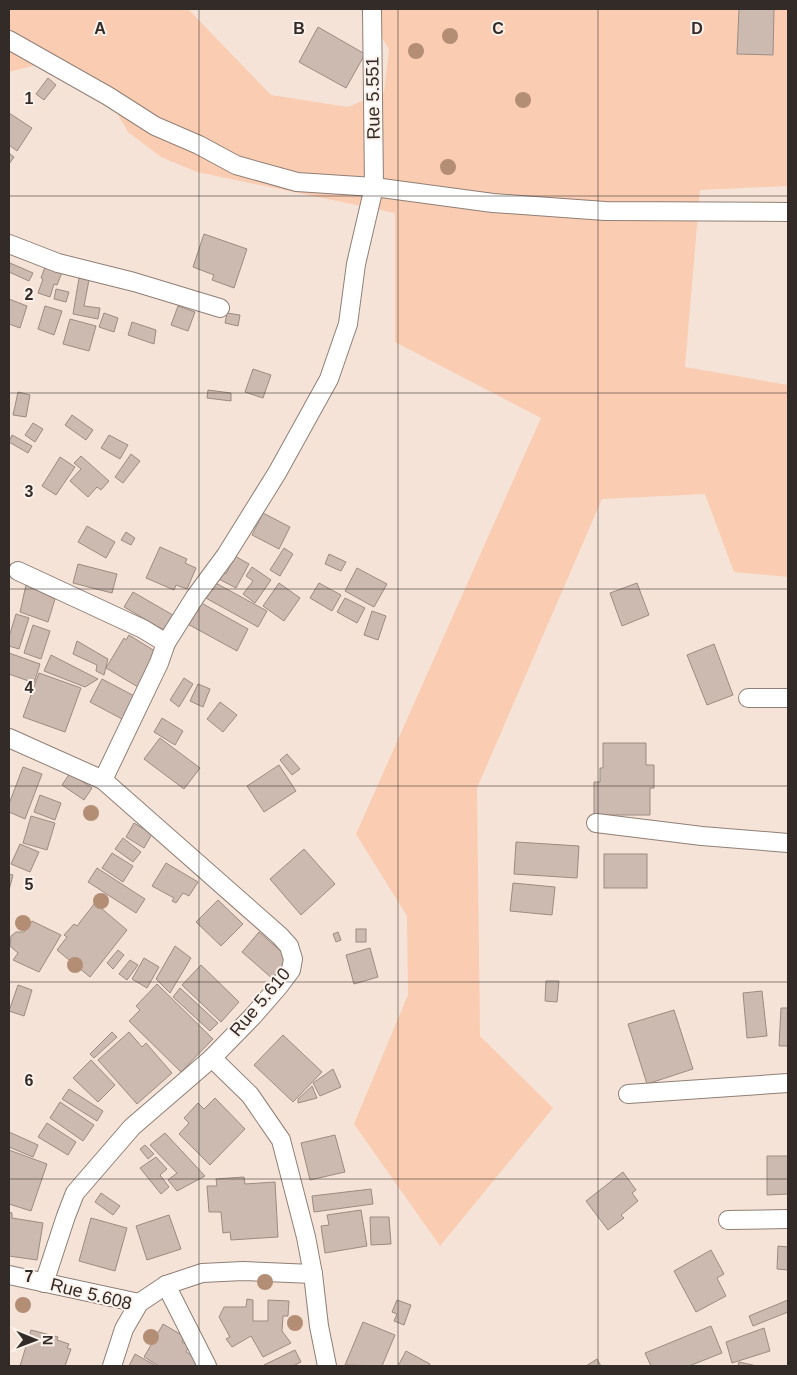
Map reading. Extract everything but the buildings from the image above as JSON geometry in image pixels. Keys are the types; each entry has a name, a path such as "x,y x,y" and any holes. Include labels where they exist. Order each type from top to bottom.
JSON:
{"street":[{"name":"Rue 5.551","path":"104,780 159,663 166,643 195,598 226,556 277,473 329,379 348,324 356,264 374,187 372,9"},
{"path":"9,40 108,96 155,126 198,145 236,165 296,182 374,187 493,203 605,211 788,212"},
{"path":"9,244 58,263 134,282 220,308"},
{"path":"18,571 143,629 166,643"},
{"path":"748,698 788,698"},
{"name":"Rue 5.610","path":"9,738 104,780 280,936 288,946 293,959 291,970 252,1016 212,1058 132,1127 76,1193 60,1233 44,1283"},
{"path":"596,823 788,844"},
{"path":"212,1058 250,1095 280,1140 306,1237 313,1274 318,1326 327,1366"},
{"path":"628,1094 788,1083"},
{"path":"728,1220 788,1219"},
{"path":"139,1303 166,1286 202,1273 243,1271 313,1274"},
{"name":"Rue 5.608","path":"9,1276 139,1303 124,1329 112,1366"},
{"path":"166,1286 207,1366"}],"shaded area":[{"path":"9,9 188,9 271,95 348,107 384,92 389,49 367,14 358,9 788,9 788,186 700,190 685,367 788,385 788,577 734,572 705,494 602,499 477,788 480,1036 553,1108 440,1246 354,1124 408,995 407,916 356,834 541,418 395,342 395,213 197,172 161,157 128,132 107,96 40,64 9,72"}]}
